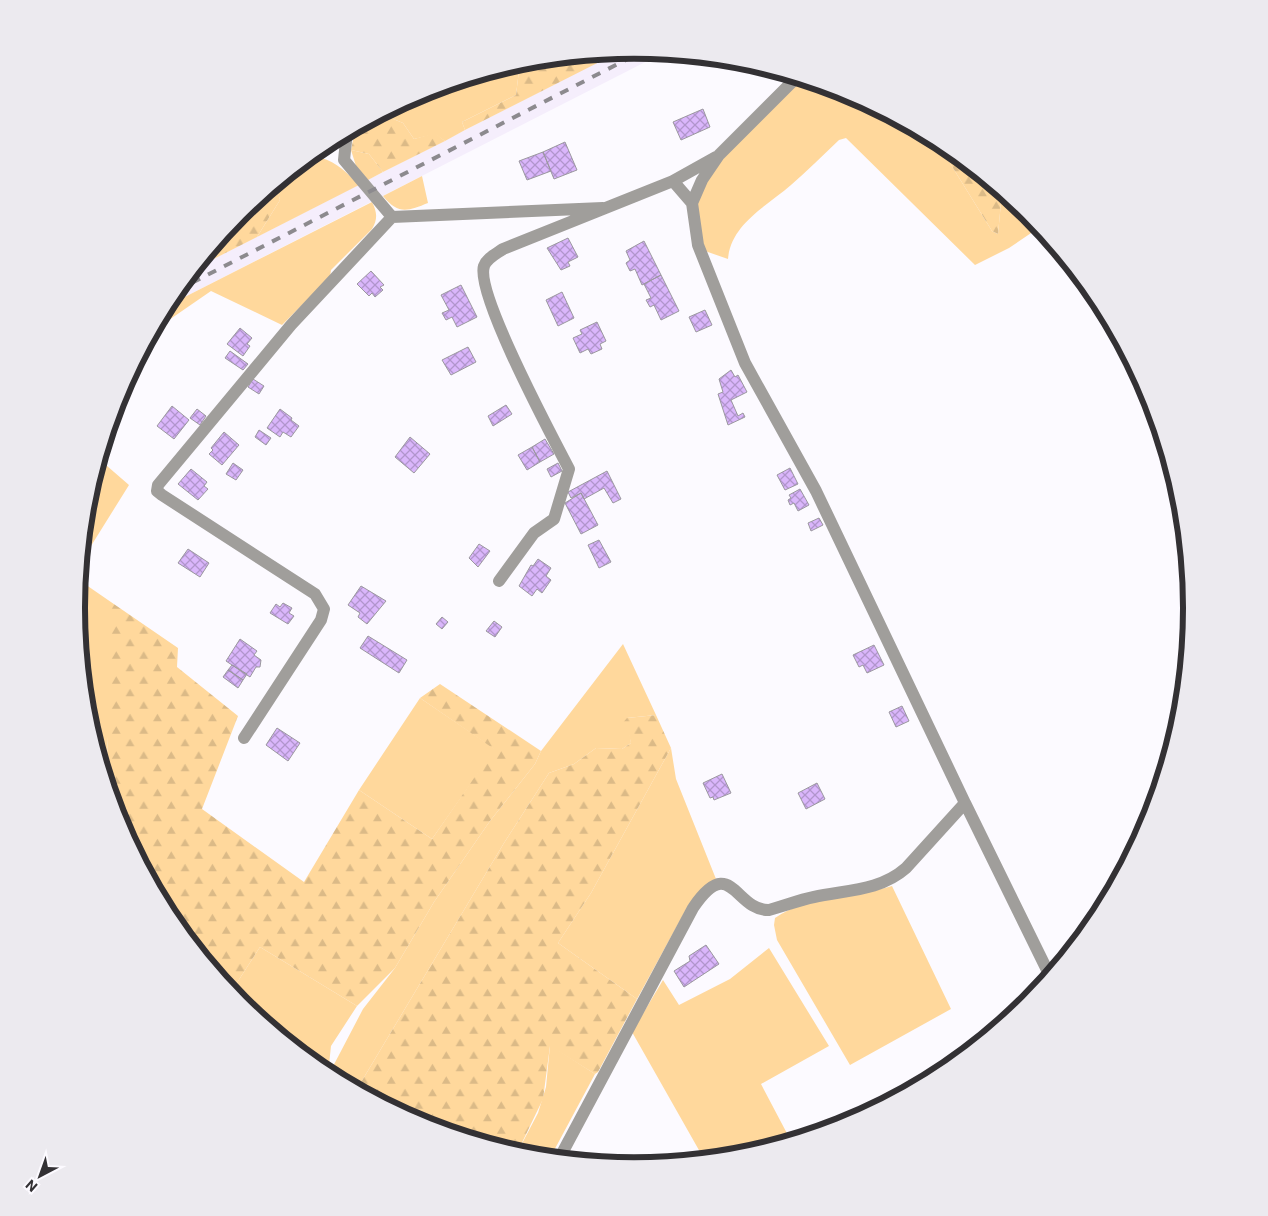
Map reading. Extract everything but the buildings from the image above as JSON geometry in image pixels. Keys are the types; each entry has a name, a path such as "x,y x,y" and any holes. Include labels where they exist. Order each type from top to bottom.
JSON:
{"street":[{"path":"791,82 719,155 702,180 692,203 698,245 745,363 816,491 1047,970"},
{"path":"346,140 344,160 392,217"},
{"path":"499,581 534,533 554,519 569,469 498,324 482,277 483,267 488,259 503,249 673,181 719,155"},
{"path":"673,181 692,203"},
{"path":"244,738 321,620 324,609 315,594 162,495 158,491 158,485 291,325 392,217 603,208"},
{"path":"562,1153 693,908 708,889 716,885 725,884 733,887 757,907 769,910 813,897 877,886 906,868 965,803"}],"shaded area":[{"path":"650,59 179,300 208,262 602,60"}],"green space":[{"path":"604,60 465,130 462,122 516,95 519,71 562,63"},
{"path":"519,71 516,95 462,122 465,130 445,141 435,134 414,139 403,123 388,117 457,88"},
{"path":"796,83 844,101 877,115 909,132 945,156 992,231 998,234 1001,200 1033,232 1009,248 975,265 846,138 839,140 743,226 731,247 728,259 705,251 697,211 699,198 705,184 715,169 760,119"},
{"path":"388,117 403,123 414,139 435,133 445,141 383,172 369,154 351,150 354,135"},
{"path":"351,150 369,154 383,172 368,180 356,166"},
{"path":"945,156 1001,200 998,234 992,231"},
{"path":"319,158 337,165 359,185 257,237 280,200 278,190"},
{"path":"422,176 428,203 404,210 388,202 383,196"},
{"path":"278,190 280,200 257,237 208,262 246,220"},
{"path":"372,202 376,216 372,229 331,270 330,277 282,325 211,291 164,323 179,300"},
{"path":"104,463 129,485 88,551 95,501"},
{"path":"86,585 108,600 107,762 95,715 89,680 86,644"},
{"path":"108,600 178,648 177,667 238,716 202,809 304,882 359,790 432,839 494,749 420,698 440,684 541,751 535,764 490,821 434,902 395,968 357,1006 260,947 235,985 221,970 177,913 141,851 114,785 107,762"},
{"path":"623,644 656,715 627,718 631,743 622,749 596,748 574,764 549,773 504,843 359,1084 333,1067 363,1009 395,968 434,902 490,821 535,764 541,751"},
{"path":"420,698 495,749 432,839 359,790"},
{"path":"656,715 671,748 591,893 558,943 637,999 598,1072 595,1074 550,1046 543,1099 521,1146 457,1128 391,1101 360,1084 504,843 549,773 574,764 596,748 622,749 631,743 629,735 619,731 620,726 627,718"},
{"path":"671,748 676,779 716,879 689,904 637,999 558,943 591,893"},
{"path":"892,886 951,1009 850,1065 777,940 774,925 775,918 788,910 802,905"},
{"path":"260,947 357,1006 331,1046 329,1065 272,1021 235,985"},
{"path":"769,948 829,1046 761,1084 788,1135 741,1147 701,1153 632,1032 663,980 679,1005 730,979"},
{"path":"550,1045 595,1074 553,1152 521,1146 538,1113 546,1087"}],"railway":[{"path":"191,283 627,59"}]}
